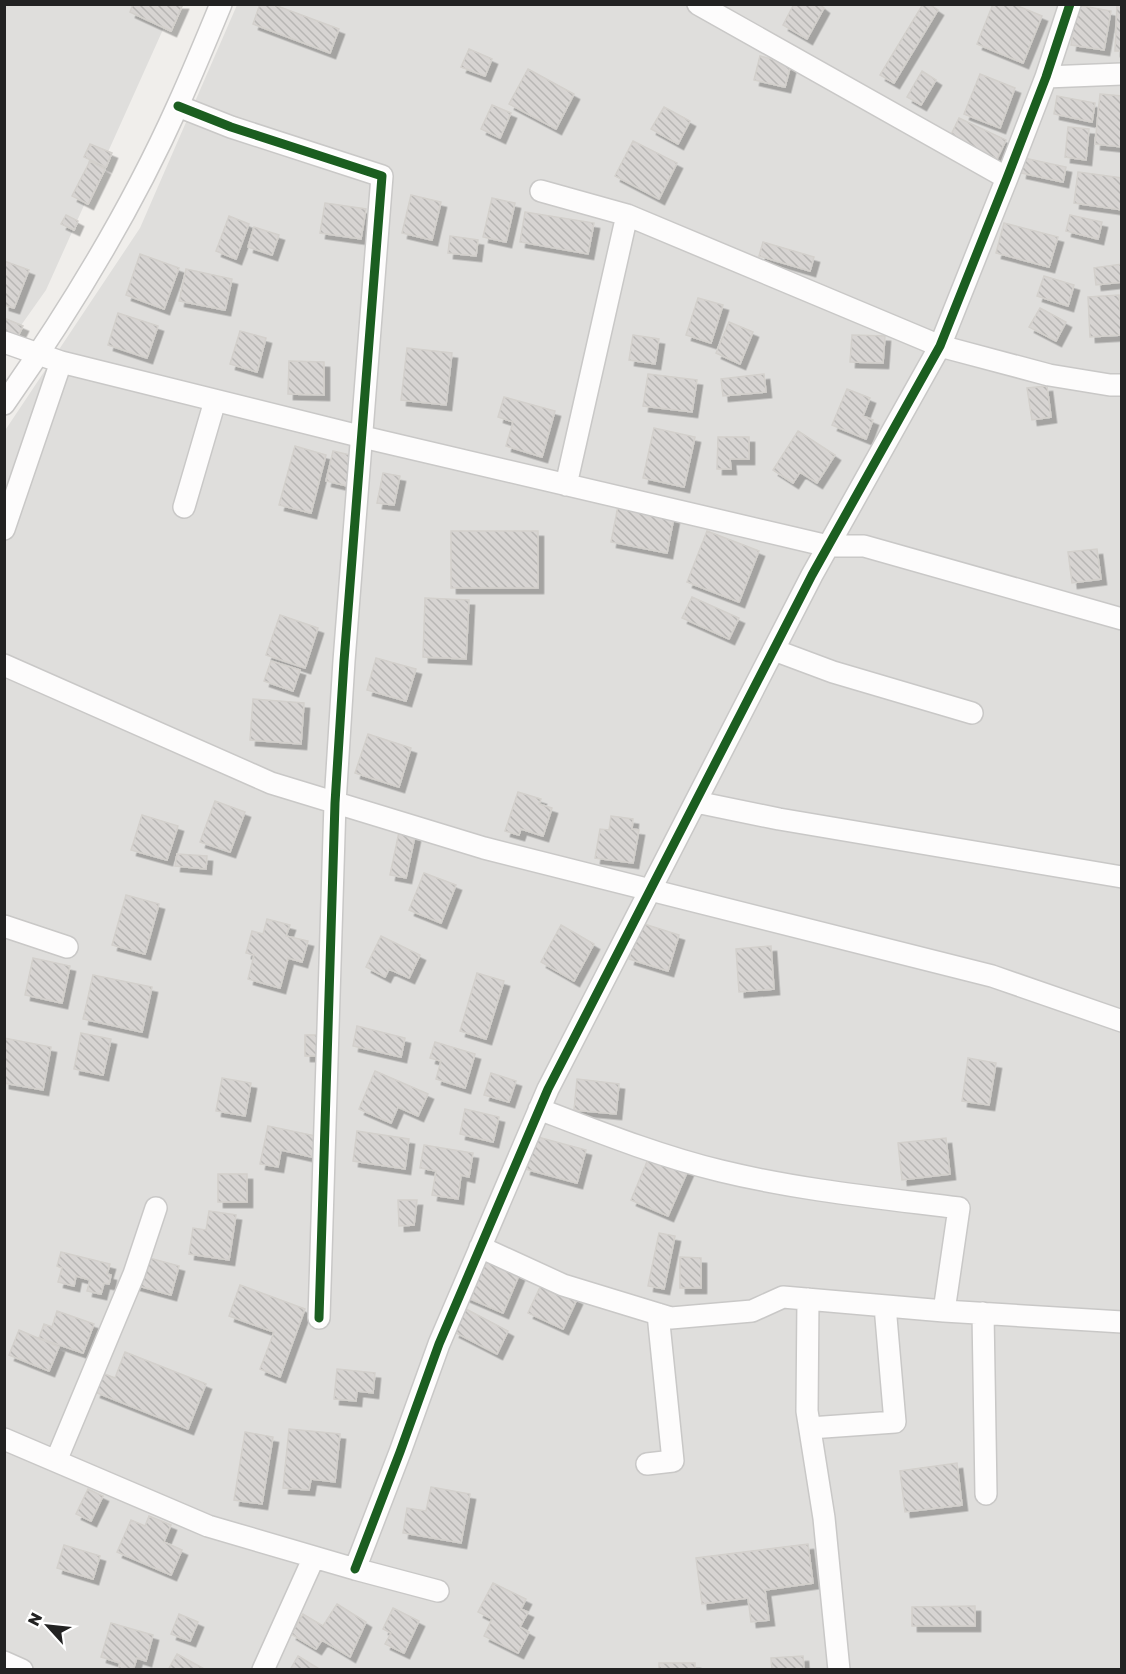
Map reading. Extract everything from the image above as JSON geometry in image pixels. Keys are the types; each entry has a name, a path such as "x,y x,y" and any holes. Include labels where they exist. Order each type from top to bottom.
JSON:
{"street":[{"path":"4,404 38,355 128,205 178,106 221,4"},
{"path":"355,1569 439,1344 539,1110 828,546 940,346 1046,76 1070,4"},
{"path":"709,7 1007,178"},
{"path":"1046,76 1122,74"},
{"path":"178,106 231,127 382,176 335,802 319,1318"},
{"path":"541,191 627,215 940,346 1049,375 1122,385"},
{"path":"566,485 627,215"},
{"path":"4,342 61,362 363,437 828,546 864,546 1122,619"},
{"path":"4,529 61,362"},
{"path":"184,507 215,401"},
{"path":"774,650 833,672 972,714"},
{"path":"4,665 271,783 484,848 992,976 1122,1021"},
{"path":"696,801 779,819 1122,877"},
{"path":"4,926 67,947"},
{"path":"539,1110 628,1143 720,1171 828,1191 959,1208 944,1311"},
{"path":"56,1461 134,1274 156,1208"},
{"path":"480,1247 563,1286 671,1318 752,1311 783,1297 944,1311 1122,1322"},
{"path":"808,1299 807,1411 824,1518 839,1670"},
{"path":"810,1428 895,1422 885,1306"},
{"path":"983,1313 986,1494"},
{"path":"647,1464 673,1461 657,1314"},
{"path":"4,1439 208,1527 438,1591"},
{"path":"263,1670 314,1557"},
{"path":"4,1662 22,1670"}],"shaded area":[{"path":"5,5 174,5 46,290 5,348"},
{"path":"237,5 1121,5 1121,1669 5,1669 4,432 140,228"}],"building":[{"path":"133,4 183,4 171,31 130,12"},
{"path":"260,4 272,4 339,29 330,53 253,24"},
{"path":"794,4 819,4 824,8 807,39 783,25"},
{"path":"923,4 929,4 938,10 894,83 880,75"},
{"path":"993,4 1013,4 1042,16 1023,63 977,44"},
{"path":"1117,4 1122,4 1122,51 1115,51"},
{"path":"1077,5 1111,11 1104,50 1071,45"},
{"path":"469,49 492,59 485,76 461,67"},
{"path":"760,56 791,64 785,87 754,80"},
{"path":"528,69 574,94 556,129 509,104"},
{"path":"922,71 936,80 921,105 907,97"},
{"path":"980,74 1015,88 1000,128 964,114"},
{"path":"1100,94 1122,96 1122,147 1095,144"},
{"path":"1057,96 1095,103 1092,122 1054,114"},
{"path":"492,105 511,113 500,138 481,129"},
{"path":"664,107 690,121 678,144 651,129"},
{"path":"959,118 1006,140 997,159 950,137"},
{"path":"1068,127 1089,129 1086,160 1065,157"},
{"path":"633,141 677,163 659,199 615,176"},
{"path":"90,144 112,153 106,167 84,157"},
{"path":"1024,158 1066,167 1063,182 1021,173"},
{"path":"90,161 105,169 88,204 72,196"},
{"path":"1078,172 1122,178 1122,210 1074,203"},
{"path":"411,195 441,202 432,240 402,233"},
{"path":"492,198 515,203 506,242 483,237"},
{"path":"325,203 366,209 361,239 320,233"},
{"path":"525,212 594,223 588,254 520,242"},
{"path":"66,215 78,221 74,230 61,224"},
{"path":"1070,215 1102,222 1098,239 1066,231"},
{"path":"229,216 249,224 236,259 216,251"},
{"path":"1004,223 1058,237 1049,267 996,253"},
{"path":"254,227 279,235 272,255 248,247"},
{"path":"450,236 478,240 476,256 448,253"},
{"path":"763,242 814,257 810,271 759,256"},
{"path":"140,254 179,268 164,309 126,295"},
{"path":"4,261 29,270 14,308 4,305"},
{"path":"1122,264 1122,282 1096,285 1094,268"},
{"path":"186,269 232,279 225,310 179,301"},
{"path":"1044,276 1074,285 1068,306 1037,296"},
{"path":"1119,295 1122,335 1090,337 1088,297"},
{"path":"698,298 723,305 711,343 686,335"},
{"path":"1040,308 1066,322 1056,341 1029,327"},
{"path":"118,313 158,326 147,358 108,345"},
{"path":"4,318 23,326 17,338 4,332"},
{"path":"729,322 753,332 740,364 716,353"},
{"path":"240,331 266,338 257,372 230,364"},
{"path":"633,335 659,339 655,364 629,360"},
{"path":"852,335 885,336 883,363 850,362"},
{"path":"407,348 452,353 446,405 401,400"},
{"path":"289,361 324,362 324,395 288,394"},
{"path":"648,374 697,380 692,412 643,406"},
{"path":"764,374 766,392 723,396 721,379"},
{"path":"1047,386 1051,417 1032,420 1027,388"},
{"path":"847,389 870,398 863,416 873,420 866,439 832,425"},
{"path":"504,397 555,411 542,457 506,446 513,422 498,417"},
{"path":"654,428 695,437 684,487 643,478"},
{"path":"798,431 835,455 817,483 800,472 793,483 773,470"},
{"path":"718,437 749,437 749,459 730,459 731,469 717,469"},
{"path":"295,446 326,455 311,513 279,505"},
{"path":"333,451 359,457 352,487 326,481"},
{"path":"383,473 400,476 394,505 377,503"},
{"path":"618,506 674,517 667,553 611,542"},
{"path":"451,531 538,531 538,588 451,588"},
{"path":"707,531 759,551 739,602 687,582"},
{"path":"1097,549 1101,579 1072,583 1068,552"},
{"path":"692,597 739,618 729,639 682,618"},
{"path":"425,598 469,600 466,659 423,657"},
{"path":"280,615 318,628 305,668 266,655"},
{"path":"376,658 416,669 406,701 367,690"},
{"path":"271,661 300,670 293,691 264,681"},
{"path":"253,699 304,703 301,744 250,740"},
{"path":"368,734 411,748 399,787 355,773"},
{"path":"518,792 541,799 539,804 552,808 543,836 521,829 519,835 505,831"},
{"path":"215,801 245,812 230,852 200,842"},
{"path":"142,815 178,826 167,860 131,850"},
{"path":"611,816 633,819 632,829 639,830 633,863 595,858 600,829 609,830"},
{"path":"399,832 415,836 406,878 390,875"},
{"path":"177,854 207,856 206,869 175,866"},
{"path":"424,873 456,885 441,923 409,910"},
{"path":"126,895 159,904 145,954 112,945"},
{"path":"267,919 290,925 286,936 308,941 302,962 288,958 280,988 248,979 254,955 246,953 252,931 263,934"},
{"path":"641,923 679,935 668,971 629,959"},
{"path":"561,925 594,944 574,981 541,962"},
{"path":"381,936 420,955 409,978 389,969 385,977 366,967"},
{"path":"771,946 774,989 739,992 736,949"},
{"path":"33,958 70,966 62,1003 25,995"},
{"path":"477,973 504,981 486,1039 460,1031"},
{"path":"93,975 152,987 142,1032 83,1019"},
{"path":"357,1026 405,1038 401,1057 353,1046"},
{"path":"81,1033 111,1039 103,1075 74,1069"},
{"path":"305,1035 325,1035 325,1056 305,1056"},
{"path":"4,1038 51,1047 43,1090 4,1083"},
{"path":"435,1042 475,1054 465,1088 436,1079 441,1061 430,1058"},
{"path":"968,1058 996,1063 989,1105 962,1101"},
{"path":"375,1071 428,1094 418,1116 398,1107 391,1123 359,1109"},
{"path":"491,1073 516,1081 509,1102 484,1095"},
{"path":"222,1078 251,1083 245,1116 216,1111"},
{"path":"577,1079 619,1084 616,1114 574,1110"},
{"path":"465,1109 499,1117 493,1142 460,1134"},
{"path":"268,1126 316,1136 312,1157 281,1150 278,1167 260,1164"},
{"path":"357,1131 409,1139 405,1169 353,1161"},
{"path":"534,1136 586,1150 577,1183 525,1169"},
{"path":"946,1138 950,1174 902,1180 898,1143"},
{"path":"424,1145 473,1153 469,1177 461,1175 458,1199 432,1195 436,1171 420,1168"},
{"path":"651,1152 689,1168 668,1216 631,1200"},
{"path":"218,1174 247,1174 247,1202 218,1202"},
{"path":"398,1200 417,1200 414,1225 399,1226"},
{"path":"209,1211 236,1215 229,1260 189,1254 193,1228 206,1230"},
{"path":"659,1233 675,1236 664,1289 648,1286"},
{"path":"61,1252 110,1264 107,1274 111,1275 109,1284 104,1283 101,1294 87,1291 90,1280 76,1276 74,1286 58,1282 62,1268 57,1266"},
{"path":"142,1256 179,1266 171,1295 135,1285"},
{"path":"481,1257 520,1273 503,1313 464,1296"},
{"path":"680,1257 701,1258 701,1288 680,1288"},
{"path":"542,1283 577,1299 563,1329 528,1313"},
{"path":"240,1285 305,1309 280,1377 260,1369 274,1332 229,1316"},
{"path":"466,1309 508,1331 497,1354 454,1332"},
{"path":"57,1311 94,1324 83,1353 39,1338 44,1324 52,1327"},
{"path":"19,1330 59,1347 49,1371 9,1355"},
{"path":"125,1352 206,1384 188,1429 95,1392 102,1373 115,1378"},
{"path":"337,1369 375,1373 373,1393 357,1391 356,1401 334,1399"},
{"path":"289,1429 340,1434 335,1482 311,1479 309,1490 283,1488"},
{"path":"245,1432 273,1437 262,1504 234,1500"},
{"path":"957,1463 962,1505 905,1512 900,1471"},
{"path":"431,1487 470,1494 461,1543 403,1533 407,1508 426,1511"},
{"path":"88,1489 103,1496 91,1521 76,1514"},
{"path":"149,1516 171,1525 164,1542 182,1550 171,1575 117,1552 131,1520 145,1526"},
{"path":"808,1544 813,1583 765,1590 769,1620 751,1622 748,1598 702,1604 696,1558"},
{"path":"64,1545 100,1556 93,1579 57,1568"},
{"path":"493,1583 526,1599 521,1609 528,1612 520,1627 529,1632 518,1653 484,1636 492,1619 478,1612"},
{"path":"337,1604 366,1622 350,1657 322,1640 316,1649 291,1634 303,1614 323,1626"},
{"path":"975,1606 975,1626 912,1626 912,1607"},
{"path":"393,1608 419,1621 404,1653 385,1644 391,1633 383,1629"},
{"path":"179,1614 198,1622 190,1641 171,1634"},
{"path":"111,1623 153,1635 146,1661 137,1658 133,1670 118,1670 120,1663 101,1657"},
{"path":"177,1654 206,1670 168,1670"},
{"path":"298,1656 321,1670 290,1670"},
{"path":"803,1656 804,1670 772,1670 771,1658"},
{"path":"659,1663 695,1663 695,1670 659,1670"}],"cycle path":[{"path":"355,1569 439,1344 548,1089 812,575 940,346 1046,77 1070,4"},
{"path":"178,106 231,127 382,176 335,803 319,1318"}]}
